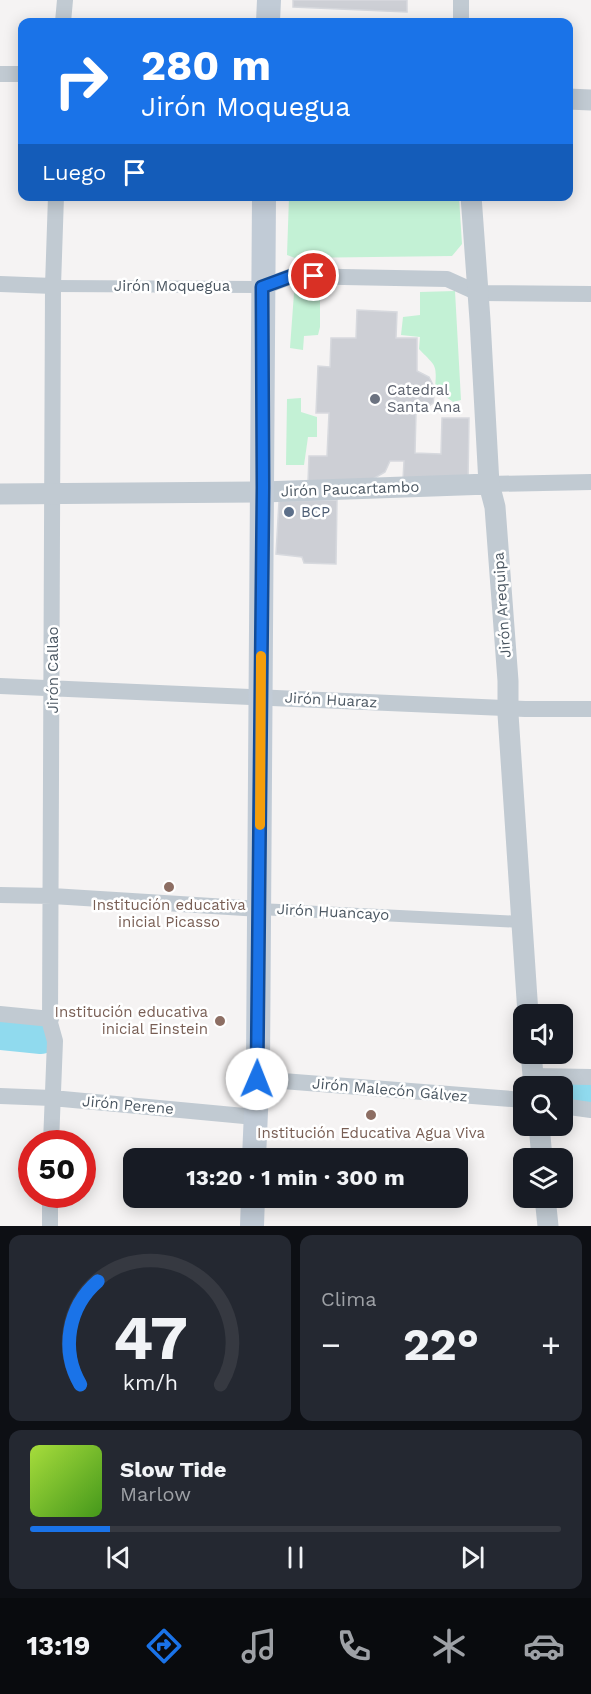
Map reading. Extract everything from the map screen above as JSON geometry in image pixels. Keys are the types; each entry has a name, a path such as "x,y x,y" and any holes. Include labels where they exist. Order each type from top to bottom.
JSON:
{"main road":[{"path":"268,18 269,0"},
{"path":"254,1148 259,909 264,201"},
{"path":"252,1226 253,1208"}],"street":[{"path":"63,18 64,0"},
{"path":"460,0 461,18"},
{"path":"0,74 18,74"},
{"path":"573,99 591,100"},
{"name":"Jirón Callao","path":"51,1130 55,1041 51,1019 53,285 56,201"},
{"name":"Jirón Arequipa","path":"471,201 489,484 495,507 527,1004"},
{"name":"Jirón Moquegua","path":"0,284 262,287 292,276 447,279 478,293 591,294"},
{"name":"Jirón Paucartambo","path":"0,494 263,492 591,482"},
{"name":"Jirón Huaraz","path":"0,686 508,708 591,709"},
{"name":"Jirón Huancayo","path":"0,895 522,922"},
{"path":"0,1014 51,1019"},
{"path":"573,1078 591,1077"},
{"name":"Jirón Malecón Gálvez","path":"257,1079 513,1100"},
{"name":"Jirón Perene","path":"0,1096 52,1098 255,1117"},
{"path":"573,1108 591,1110"},
{"path":"50,1208 50,1226"},
{"path":"546,1208 548,1226"}],"green space":[{"path":"289,201 459,201 462,244 452,256 295,258 287,255"},
{"path":"455,291 461,400 453,402 435,389 434,366 419,349 420,337 401,335 403,317 420,315 420,292"},
{"path":"294,293 320,295 318,335 304,336 303,350 290,348"},
{"path":"301,398 301,412 317,417 317,437 308,437 304,465 286,465 287,399"}],"building":[{"path":"293,0 407,0 407,12 293,7"},
{"name":"Catedral Santa Ana","path":"357,310 397,312 396,338 417,338 417,371 429,377 435,389 433,403 422,411 416,412 415,453 441,454 442,418 469,418 468,482 403,480 404,461 390,461 385,472 373,479 308,482 309,456 327,456 329,413 316,413 318,366 330,367 331,338 356,338"},
{"path":"337,500 336,564 304,563 302,557 276,554 279,501"}],"waterway":[{"path":"0,1033 41,1037"},
{"path":"573,1095 591,1097"}],"slow traffic":[{"path":"260,825 261,656"}],"place":[{"name":"Catedral Santa Ana","path":"375,399"},
{"name":"BCP","path":"289,512"},
{"name":"Institución educativa inicial Picasso","path":"169,887"},
{"name":"Institución educativa inicial Einstein","path":"220,1021"},
{"name":"Institución Educativa Agua Viva","path":"371,1115"}],"route":[{"path":"257,1079 263,488 262,287 292,276 314,276"}]}
